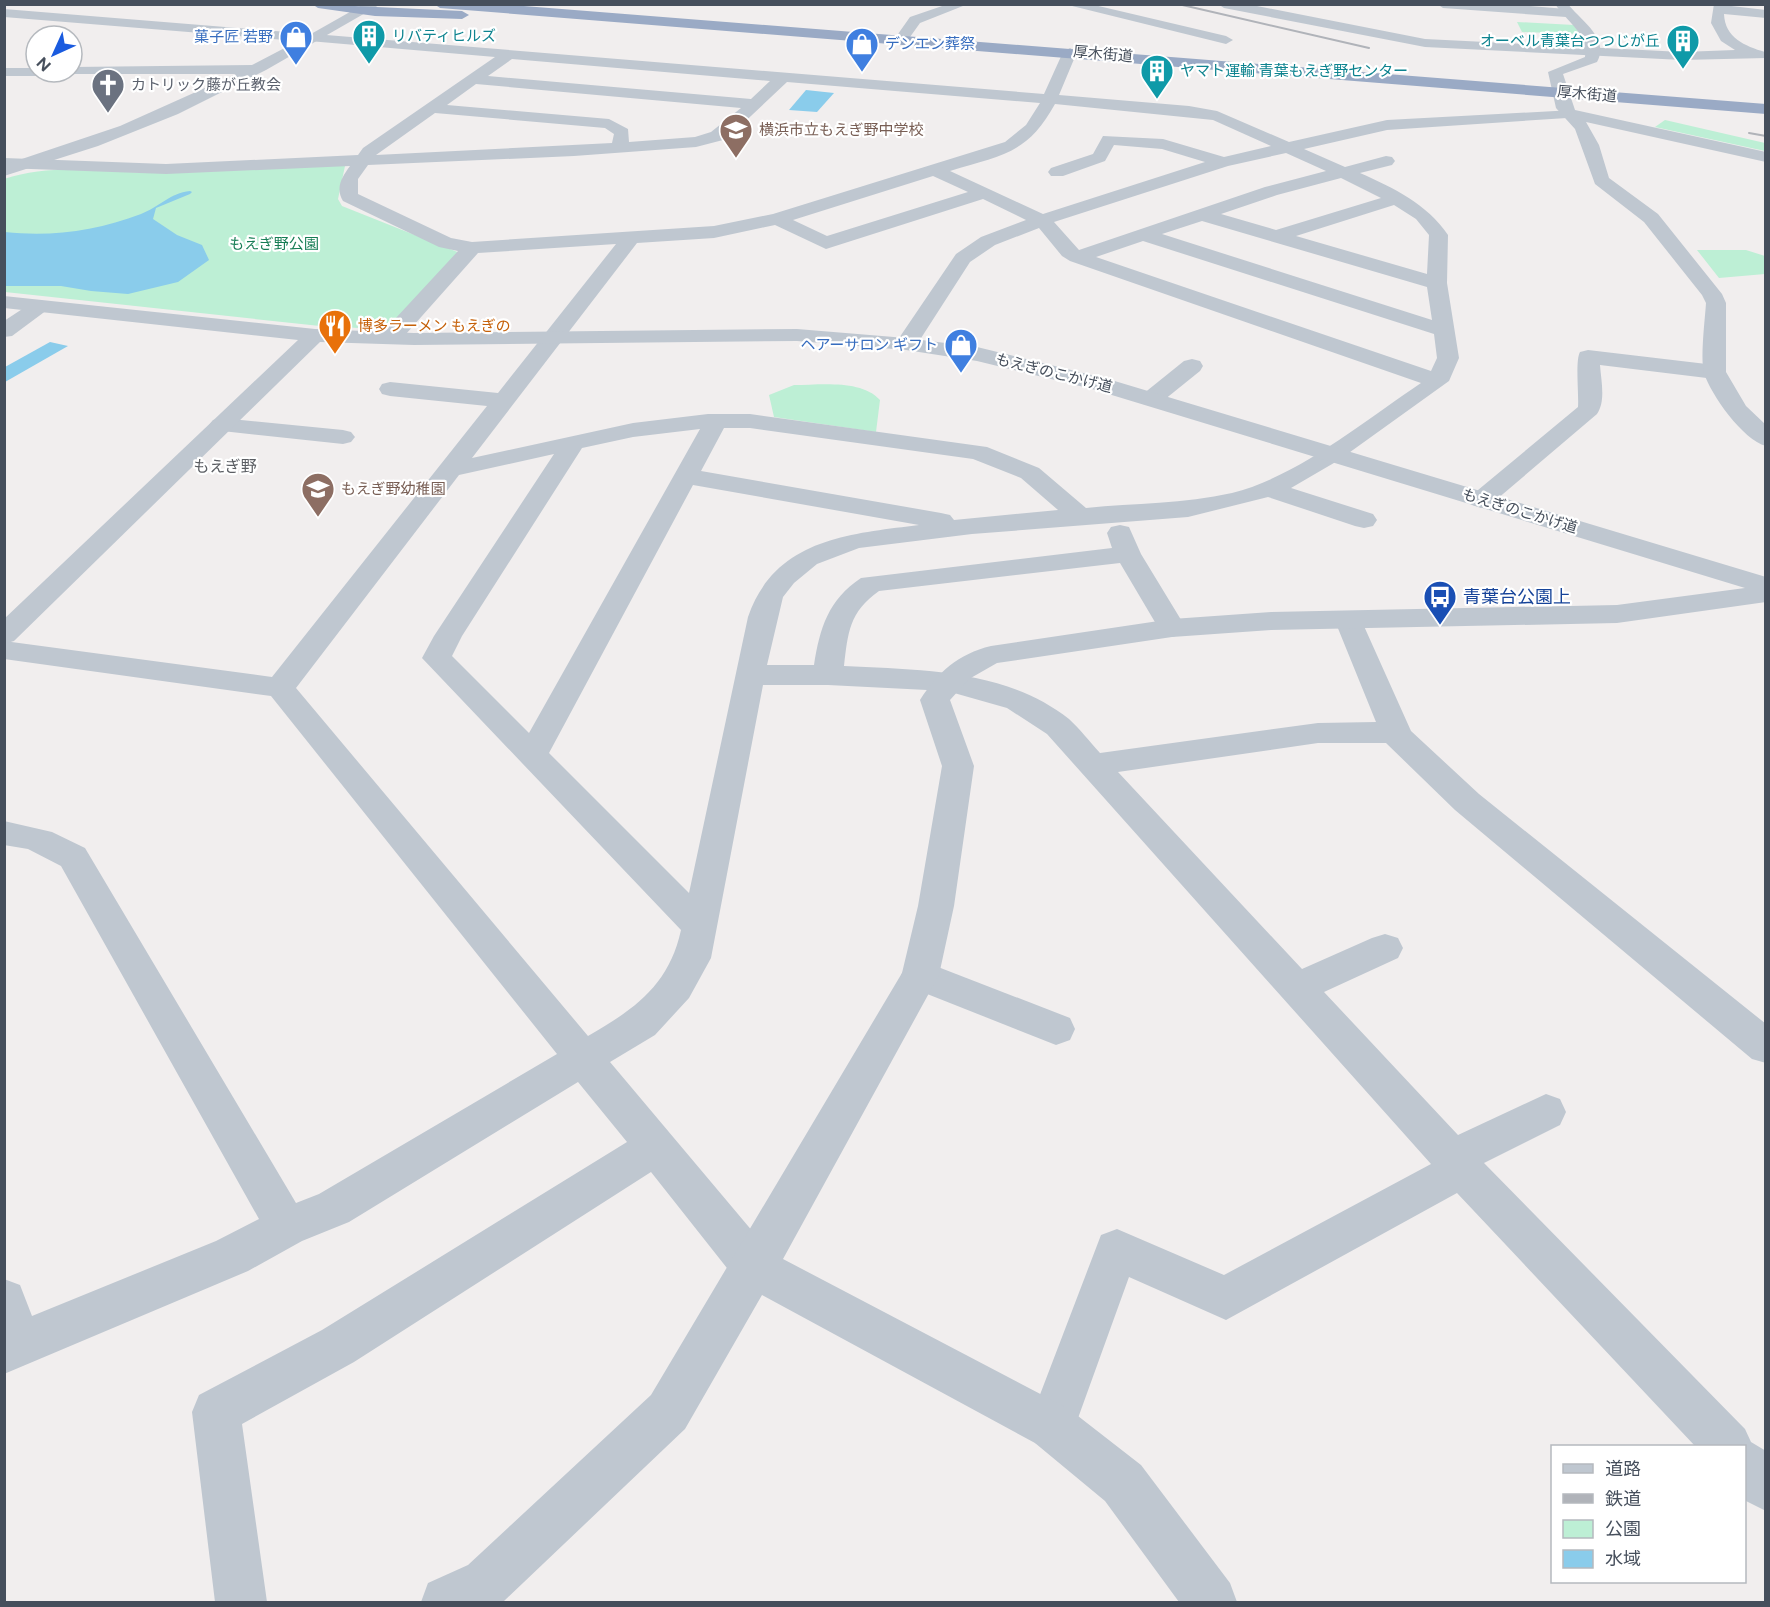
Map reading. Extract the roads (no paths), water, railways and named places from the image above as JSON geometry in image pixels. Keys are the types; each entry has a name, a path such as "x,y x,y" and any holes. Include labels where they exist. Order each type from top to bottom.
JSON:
{"highway":[{"path":"318,4 650,21"},
{"name":"厚木街道","path":"440,4 1070,52 1766,109"},
{"name":"厚木街道","path":"515,4 1766,104"},
{"path":"594,4 684,18"}],"street":[{"path":"905,34 915,20 962,4"},
{"path":"1070,4 1226,40"},
{"path":"1224,4 1287,19 1425,43 1682,56 1759,54"},
{"path":"1443,4 1564,9 1589,32 1594,50 1592,59 1558,70 1556,76 1565,106 1591,145 1601,180 1651,218 1712,294 1716,303 1715,372 1736,410 1766,438"},
{"path":"1759,54 1722,35 1716,24 1720,6 1766,14"},
{"path":"4,171 144,123 256,68 369,8"},
{"path":"1287,19 1319,8"},
{"path":"4,13 509,54 1217,116 1398,198 1424,215 1439,235 1437,284 1448,358 1438,381 1330,455 1268,489 1238,499 1188,509 972,526 854,541 807,558 784,577 769,596 693,958 676,987 641,1024 584,1061 334,1208 287,1227 232,1256 12,1348 4,1301"},
{"path":"1113,27 1133,20"},
{"path":"509,54 369,152 349,179 349,197 446,243 472,248 714,232 777,219 934,171 1023,139 1049,100 1070,52"},
{"path":"84,71 256,68"},
{"path":"4,72 24,72"},
{"path":"4,163 166,170 620,148 696,142 717,136 729,128 782,78"},
{"path":"474,79 754,104"},
{"path":"906,344 963,258 988,241 1042,220 1223,162 1387,125 1565,106 1766,157"},
{"path":"432,108 609,124 622,132 620,148"},
{"path":"1056,172 1099,157 1109,140 1163,144 1223,162"},
{"path":"1000,149 1018,157"},
{"path":"1077,257 1200,214 1342,172 1386,162"},
{"path":"1038,165 1115,196"},
{"path":"934,171 1042,220 1077,257 1438,381"},
{"path":"777,219 826,243 984,193"},
{"path":"1277,236 1398,198"},
{"path":"1200,214 1437,284"},
{"path":"1144,235 1445,331"},
{"path":"280,687 630,239"},
{"path":"817,261 826,243"},
{"path":"390,338 472,248"},
{"name":"もえぎのこかげ道","path":"4,302 315,335 390,338 797,335 906,344 998,358 1151,399 1766,586"},
{"path":"4,331 40,306"},
{"path":"4,635 315,335"},
{"path":"1481,500 1589,410 1591,388 1588,357 1715,372"},
{"path":"1151,399 1192,366"},
{"path":"390,389 504,401"},
{"path":"449,470 528,455 575,441 633,430 716,421 750,421 978,452 1030,473 1097,515 1128,554 1172,628"},
{"path":"533,753 716,421"},
{"path":"221,425 343,437"},
{"path":"575,441 448,636 437,658 533,753 701,928"},
{"path":"685,476 972,526"},
{"path":"1268,489 1364,520"},
{"path":"828,675 835,625 842,607 853,595 871,584 1128,554"},
{"path":"447,1602 486,1583 668,1412 754,1267 920,975 936,906 958,766 935,700 948,681 965,665 991,655 1172,628 1271,621 1617,614 1766,594"},
{"path":"1348,621 1396,732 1467,802 1761,1036"},
{"path":"4,650 280,687 754,1267 1052,1426 1123,1483 1211,1602"},
{"path":"752,675 828,675 948,681 1018,701 1058,727 1457,1163 1727,1445"},
{"path":"1093,765 1318,733 1396,732"},
{"path":"4,833 26,834 47,841 73,856 287,1227"},
{"path":"1297,988 1385,948"},
{"path":"920,975 1056,1029"},
{"path":"1052,1426 1117,1250 1226,1298 1546,1112"},
{"path":"242,1602 216,1412 338,1346 655,1147"},
{"path":"1746,1466 1766,1486"}],"water":[{"path":"806,90 834,93 817,112 789,110"},
{"path":"192,192 190,194 156,208 153,219 177,235 202,245 209,260 178,282 128,294 61,286 5,286 5,232 57,233 108,225 141,214 176,194"},
{"path":"50,342 68,346 5,382 5,367"}],"railway":[{"path":"1178,4 1369,48"},
{"path":"1749,133 1766,136"}],"place":[{"name":"リバティヒルズ","path":"369,65"},
{"name":"菓子匠 若野","path":"296,66"},
{"name":"オーベル青葉台つつじが丘","path":"1683,70"},
{"name":"デンエン葬祭","path":"862,73"},
{"name":"ヤマト運輸 青葉もえぎ野センター","path":"1157,100"},
{"name":"カトリック藤が丘教会","path":"108,114"},
{"name":"横浜市立もえぎ野中学校","path":"736,159"},
{"name":"博多ラーメン もえぎの","path":"335,355"},
{"name":"ヘアーサロン ギフト","path":"961,374"},
{"name":"もえぎ野幼稚園","path":"318,518"},
{"name":"青葉台公園上","path":"1440,626"}],"district":[{"name":"もえぎ野","path":"225,466"}],"park label":[{"name":"もえぎ野公園","path":"274,244"}]}
